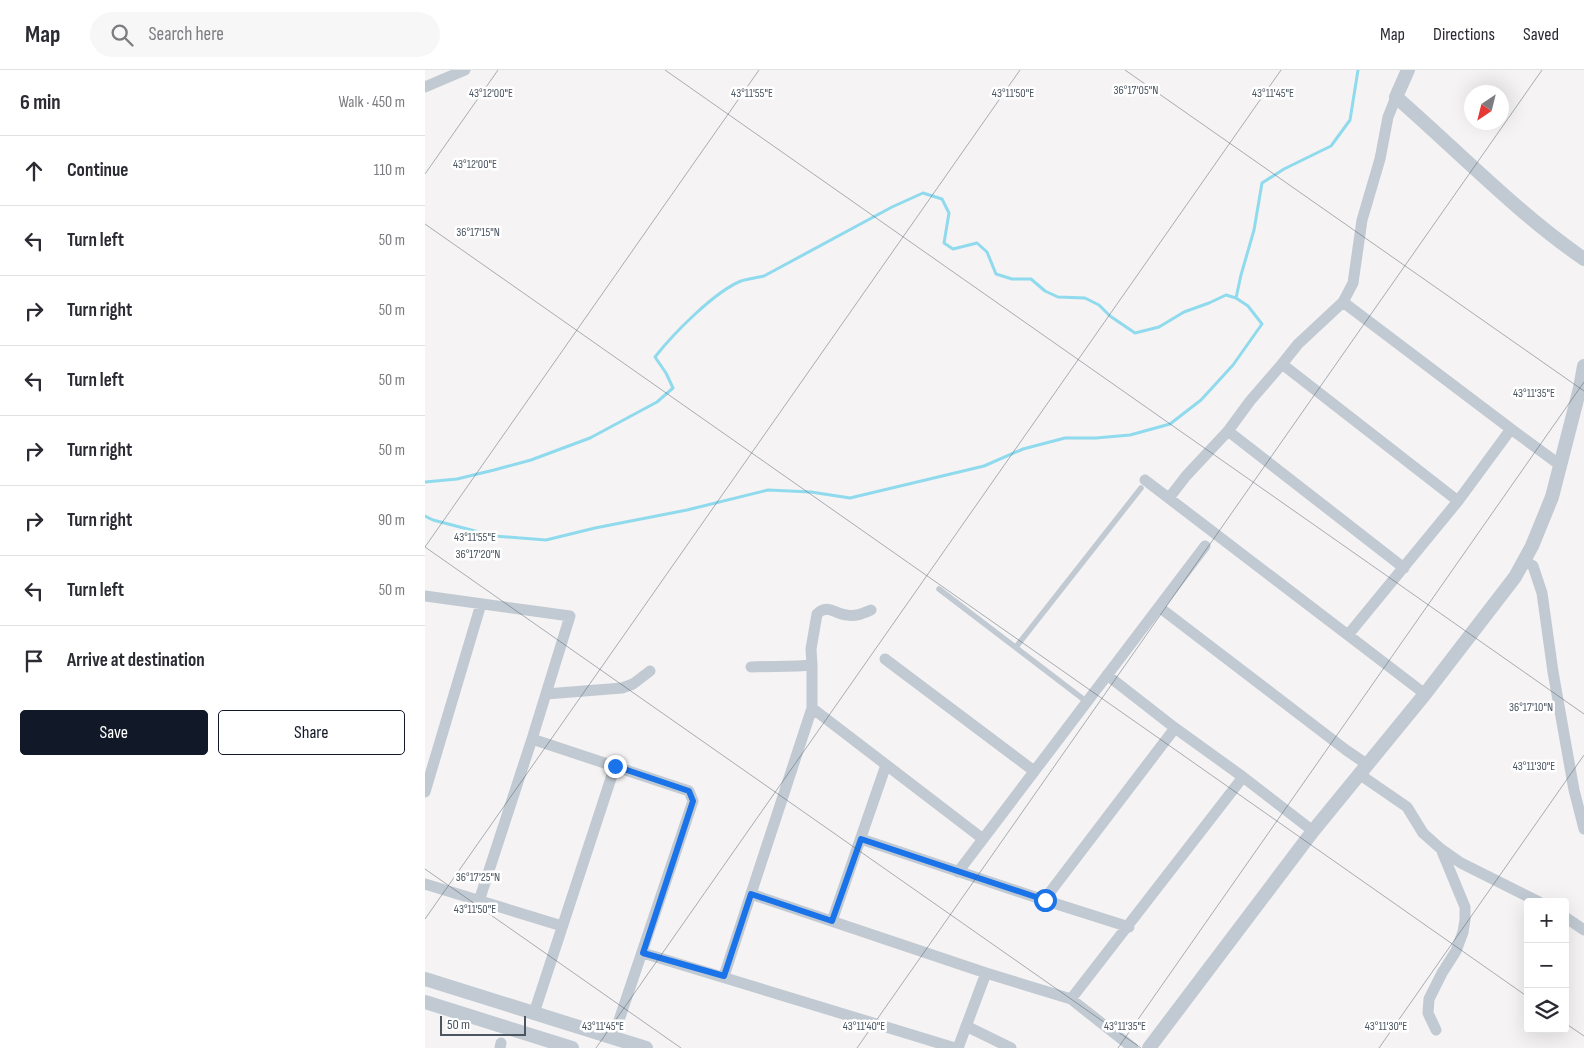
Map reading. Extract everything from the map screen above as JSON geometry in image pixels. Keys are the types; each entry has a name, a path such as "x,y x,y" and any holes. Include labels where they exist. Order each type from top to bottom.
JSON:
{"street":[{"path":"425,87 450,73 465,70"},
{"path":"1169,498 1228,431 1298,344 1343,302 1353,283 1362,220 1380,159 1387,117 1408,70"},
{"path":"1396,97 1500,193 1584,259"},
{"path":"1343,302 1560,465"},
{"path":"1282,364 1458,501"},
{"path":"1149,1048 1313,831 1425,694 1515,577 1532,546 1551,497 1584,366"},
{"path":"1348,635 1458,501 1511,429"},
{"path":"1228,431 1404,568"},
{"path":"1143,484 1169,498 1425,694"},
{"path":"958,872 1205,546"},
{"path":"1525,560 1533,566 1541,593 1574,790 1584,829"},
{"path":"425,596 570,616 532,740 479,901"},
{"path":"425,792 481,604"},
{"path":"1159,607 1346,750 1364,770 1407,807 1423,833 1441,849 1461,863 1531,898"},
{"path":"724,976 811,708 811,649 817,614 821,610 829,608 849,616 871,610"},
{"path":"885,659 1034,771"},
{"path":"751,667 812,665"},
{"path":"546,694 622,688 633,684 650,671"},
{"path":"1107,675 1313,831"},
{"path":"811,708 983,839"},
{"path":"1045,900 1175,728"},
{"path":"532,740 689,791 693,801 613,1038"},
{"path":"832,921 886,765"},
{"path":"533,1013 615,766"},
{"path":"1071,999 1129,927 1243,777"},
{"path":"861,839 1129,927"},
{"path":"1436,1030 1428,1012 1429,999 1456,951 1465,920 1465,907 1441,849"},
{"path":"425,884 562,926"},
{"path":"751,894 986,973 1071,999 1133,1048"},
{"path":"1569,920 1584,930"},
{"path":"643,953 724,976 956,1048 986,973"},
{"path":"425,979 646,1048"},
{"path":"425,1002 572,1048"},
{"path":"966,1026 1011,1048"}],"lane":[{"path":"1016,648 1143,484"},
{"path":"939,589 1087,702"}],"waterway":[{"path":"425,516 433,520 494,536 546,540 595,528 687,510 768,490 811,492 850,498 984,466 1023,449 1065,438 1130,435 1170,424 1201,400 1233,365 1262,324 1248,306 1236,298 1254,230 1262,183 1284,169 1331,146 1350,120 1358,70"},
{"path":"425,482 457,479 531,460 590,438 657,402 673,388 655,357 683,326 719,294 741,281 764,276 892,207 923,193 942,199 949,213 944,243 953,249 977,243 987,252 996,274 1012,279 1031,279 1045,291 1058,297 1085,298 1099,305 1110,316 1135,333 1159,327 1184,312 1226,295 1236,298"}],"route":[{"path":"615,766 689,791 693,801 643,953 724,976 751,894 832,921 861,839 1045,900"}]}
